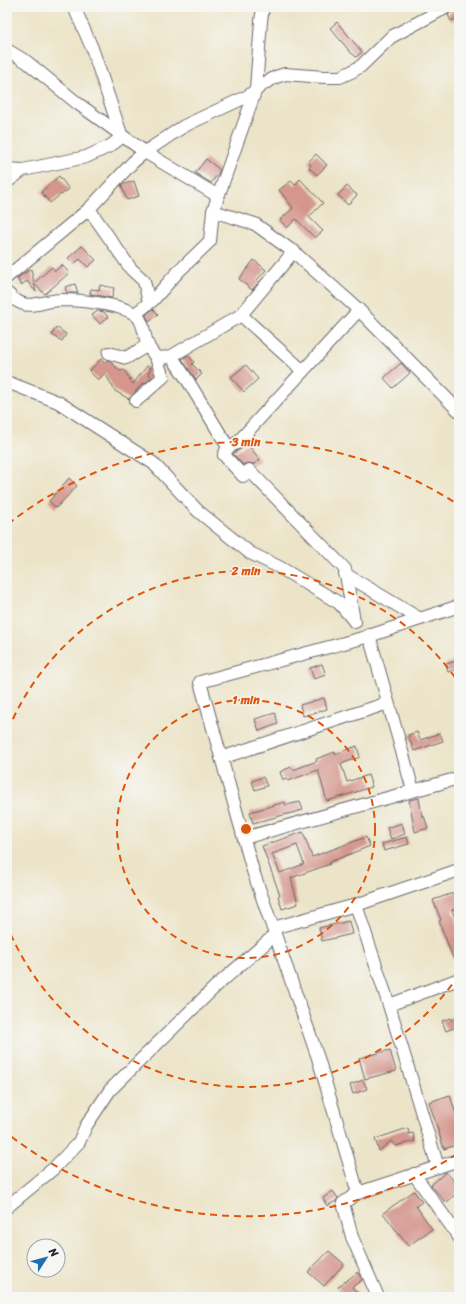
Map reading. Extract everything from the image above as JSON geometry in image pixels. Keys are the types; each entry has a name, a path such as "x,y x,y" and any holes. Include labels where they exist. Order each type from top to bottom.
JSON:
{"street":[{"path":"7,169 23,170 86,156 110,146 122,137 92,48 74,7"},
{"path":"135,314 149,303 210,241 213,211 256,90 263,7"},
{"path":"7,277 89,209 133,162 145,152 184,126 248,96 276,77 285,74 340,77 352,72 361,66 391,37 447,7"},
{"path":"7,50 27,62 77,103 145,152 218,196"},
{"path":"7,182 23,170"},
{"path":"89,209 131,269 144,281 149,303"},
{"path":"213,211 255,224 294,251 359,310 459,411"},
{"path":"156,358 170,357 240,316 294,251"},
{"path":"7,293 21,304 29,306 60,300 99,304 122,309 135,314 141,322 148,345 156,358 163,377 136,402"},
{"path":"354,621 345,569 249,470 243,476 224,455 228,447 237,443 359,310"},
{"path":"240,316 303,371"},
{"path":"109,353 126,358 148,345"},
{"path":"170,357 172,357 188,381 228,447"},
{"path":"7,382 58,402 153,463 198,511 250,553 280,567 338,604 354,621 365,637 388,703 413,790"},
{"path":"345,574 420,619"},
{"path":"358,1193 318,1058 253,871 200,682 365,637 459,605"},
{"path":"221,758 388,703"},
{"path":"244,838 459,778"},
{"path":"7,1207 53,1169 79,1142 86,1126 110,1090 216,986 274,932 459,870"},
{"path":"356,905 389,1005 438,1167"},
{"path":"389,1005 459,979"},
{"path":"378,1297 352,1237 343,1203 358,1193 459,1160"},
{"path":"414,1174 459,1237"}],"building":[{"path":"456,7 459,12 459,17 451,21 448,15"},
{"path":"337,22 362,52 356,57 330,28"},
{"path":"316,154 327,165 317,175 309,168 311,165 308,162"},
{"path":"206,159 220,170 211,183 195,173"},
{"path":"59,176 69,189 50,203 41,192"},
{"path":"300,179 323,203 309,217 323,231 315,238 296,219 287,228 280,220 293,208 279,190 291,181 295,185"},
{"path":"134,181 139,196 127,200 121,185"},
{"path":"347,186 357,195 348,205 338,195"},
{"path":"82,246 96,260 88,267 80,259 74,264 68,258"},
{"path":"254,260 266,270 257,280 259,282 252,290 239,279"},
{"path":"62,265 69,273 45,294 34,284 36,292 27,281 21,285 17,278 31,269 34,283 52,267 55,271"},
{"path":"75,284 78,293 67,293 65,287"},
{"path":"100,285 114,288 112,298 90,294 91,289 99,290"},
{"path":"153,309 158,314 149,322 146,315"},
{"path":"98,311 104,312 108,317 100,324 92,315"},
{"path":"56,327 66,334 62,341 52,335"},
{"path":"188,355 194,362 192,364 202,374 196,380 182,359"},
{"path":"101,359 104,363 107,360 111,362 120,371 124,370 133,384 147,366 151,369 148,374 152,377 144,384 143,383 129,399 115,391 105,373 98,380 89,371"},
{"path":"401,363 410,373 393,388 384,378"},
{"path":"246,365 258,379 244,392 231,377"},
{"path":"247,443 260,460 254,464 247,463 243,465 233,454"},
{"path":"69,478 77,486 56,508 49,501"},
{"path":"456,661 459,669 448,672 446,664"},
{"path":"322,664 326,675 314,679 310,668"},
{"path":"324,698 327,709 303,716 300,705"},
{"path":"275,713 278,724 259,731 255,719"},
{"path":"417,732 420,740 440,733 443,741 414,751 408,735"},
{"path":"357,746 360,757 341,764 347,782 368,775 372,787 327,801 318,770 288,781 287,779 283,780 280,772 291,767 293,770 317,761 316,759"},
{"path":"263,777 267,786 255,790 252,781"},
{"path":"419,798 422,817 424,816 428,828 415,832 409,800"},
{"path":"285,802 286,805 300,802 303,810 253,823 250,812"},
{"path":"402,823 405,834 391,839 387,828"},
{"path":"303,832 312,857 366,837 370,846 330,862 330,864 291,878 298,904 282,909 278,896 280,895 262,846","holes":["297,845 304,864 280,873 272,854"]},
{"path":"407,837 409,844 384,851 382,844"},
{"path":"459,891 459,908 452,910 459,928 459,955 453,958 433,900"},
{"path":"349,921 352,934 322,941 319,928"},
{"path":"459,1016 459,1026 446,1031 442,1021 450,1018 451,1020"},
{"path":"390,1050 396,1071 365,1079 359,1058"},
{"path":"363,1080 367,1089 353,1094 350,1085"},
{"path":"450,1095 456,1114 459,1113 459,1144 444,1149 429,1102"},
{"path":"408,1128 409,1134 413,1133 415,1141 395,1146 391,1141 379,1151 375,1139"},
{"path":"446,1172 455,1182 459,1179 459,1191 446,1203 431,1185"},
{"path":"333,1191 338,1198 336,1201 327,1206 323,1198"},
{"path":"414,1191 422,1202 416,1206 432,1229 408,1246 383,1213"},
{"path":"329,1251 344,1264 324,1286 308,1272"},
{"path":"358,1272 362,1280 352,1287 361,1297 347,1297 338,1287"}]}
